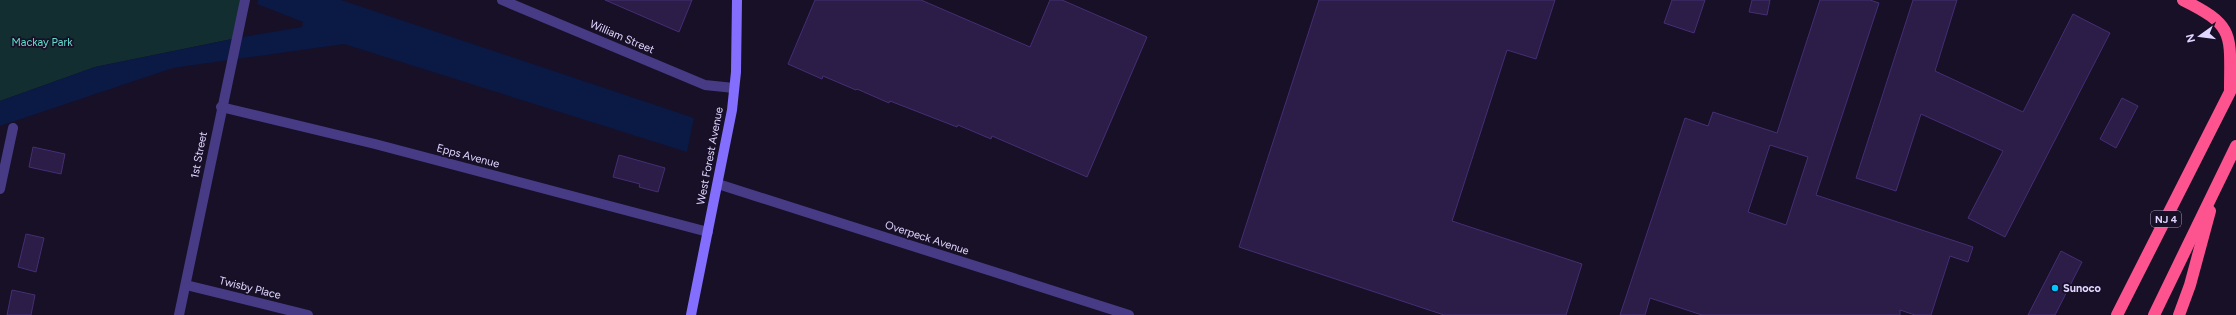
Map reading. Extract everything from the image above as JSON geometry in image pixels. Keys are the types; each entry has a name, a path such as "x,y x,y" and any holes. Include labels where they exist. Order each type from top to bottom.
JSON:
{"highway":[{"path":"2183,0 2217,19 2226,32 2230,52 2230,93"},
{"name":"NJ 4","path":"2117,315 2236,80"},
{"name":"NJ 4","path":"2154,315 2236,146"},
{"path":"2179,315 2190,285 2217,184"}],"street":[{"name":"1st Street","path":"179,315 221,106 245,0"},
{"name":"William Street","path":"502,0 705,85 734,88"},
{"name":"West Forest Avenue","path":"691,315 732,110 737,0"},
{"name":"Epps Avenue","path":"221,106 382,146 708,232"},
{"path":"0,189 13,128"},
{"name":"Overpeck Avenue","path":"718,184 1113,313 1129,315"},
{"name":"Twisby Place","path":"186,285 308,315"}],"green space":[{"name":"Mackay Park","path":"0,0 245,0 237,38 95,67 0,101"}],"water":[{"path":"258,0 341,0 694,118 687,152 344,44 173,68 0,126 0,101 95,67 237,38 302,27 303,22 257,4"}],"building":[{"path":"605,0 692,0 679,32"},
{"path":"815,0 921,0 1030,47 1050,0 1062,0 1147,37 1087,177 992,136 991,139 958,125 957,127 890,101 889,103 823,76 822,79 788,64"},
{"path":"1319,0 1555,0 1536,59 1507,50 1452,221 1582,264 1566,315 1444,315 1239,247"},
{"path":"1672,0 1705,0 1694,33 1664,23"},
{"path":"1752,0 1770,0 1767,15 1749,12"},
{"path":"1820,0 1870,0 1879,3 1816,195 1973,247 1968,262 1950,256 1931,315 1915,315 1900,310 1900,315 1702,315 1650,298 1645,315 1620,315 1685,118 1708,126 1713,112 1777,133","holes":["1770,145 1808,157 1786,225 1748,212"]},
{"path":"1913,0 1957,0 1935,71 2023,112 2073,14 2110,33 2005,237 1968,218 2003,151 1921,114 1896,191 1856,178"},
{"path":"2122,98 2138,106 2116,148 2100,139"},
{"path":"33,147 65,154 61,174 29,167"},
{"path":"619,155 665,168 658,192 639,187 640,184 613,177"},
{"path":"26,234 44,238 36,272 18,267"},
{"name":"Sunoco","path":"2061,251 2082,262 2055,315 2028,315"},
{"path":"12,290 35,295 31,315 7,315"}],"place":[{"name":"Sunoco","path":"2055,288"}]}
